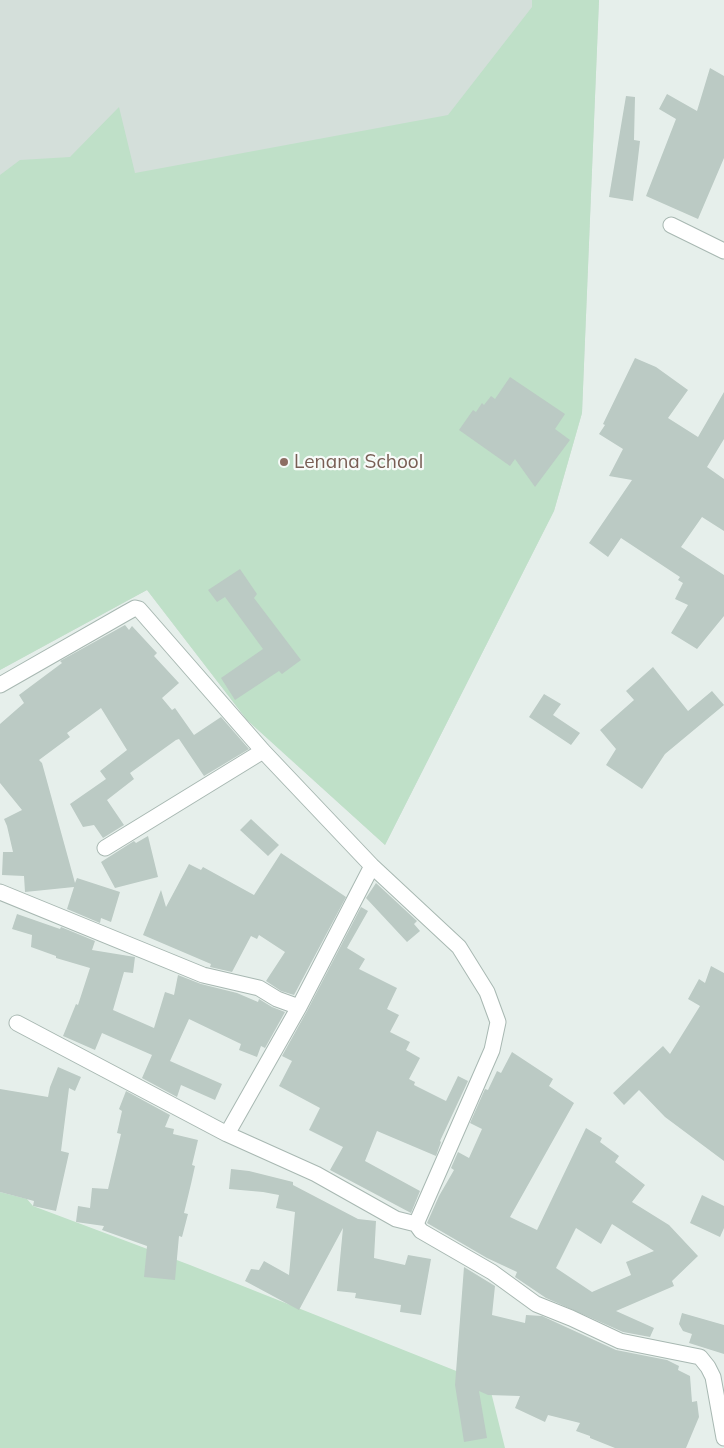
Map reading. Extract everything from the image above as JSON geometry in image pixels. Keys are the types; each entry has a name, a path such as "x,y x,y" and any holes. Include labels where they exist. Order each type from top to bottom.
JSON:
{"street":[{"path":"671,225 724,251"},
{"path":"0,685 135,608 139,609 263,751 372,866 459,947 487,992 498,1022 492,1050 416,1224"},
{"path":"105,848 263,751"},
{"path":"228,1134 299,1008 372,866"},
{"path":"0,892 203,975 260,988 278,999 299,1008"},
{"path":"17,1023 228,1134 316,1174 396,1219 416,1224 421,1231 492,1272 536,1304 620,1341 700,1357 713,1377 724,1438"}],"shaded area":[{"name":"Lenana School","path":"0,0 599,0 582,413 554,511 385,845 247,720 147,590 0,670"}],"green space":[{"name":"Lenana School","path":"532,0 599,0 582,413 554,511 385,845 247,720 147,590 0,670 0,175 20,160 70,157 119,107 135,173 448,115 532,7"},
{"path":"0,1192 27,1199 33,1206 190,1265 489,1384 505,1448 0,1448"}],"building":[{"path":"710,68 724,76 724,158 698,219 646,196 676,119 659,109 667,94 697,111"},
{"path":"626,96 635,97 634,140 640,141 633,201 609,197"},
{"path":"635,358 656,367 688,390 668,418 698,437 724,392 724,439 707,467 724,479 724,531 702,517 681,547 724,575 724,616 697,649 671,633 688,605 675,599 683,583 678,580 680,577 621,538 608,557 589,543 632,480 609,476 623,449 599,434 605,425 603,424"},
{"path":"510,377 565,414 555,429 570,440 535,487 515,459 510,466 459,430 473,410 476,412 482,403 484,405 491,396 495,399"},
{"path":"240,569 257,594 254,598 301,660 282,674 279,671 235,700 221,678 263,649 225,597 217,602 208,590"},
{"path":"125,625 129,630 132,626 157,653 154,656 179,683 162,698 172,710 175,708 194,735 221,717 249,749 204,776 179,739 176,740 130,773 134,779 107,800 124,825 103,838 94,825 83,827 70,804 106,779 100,771 127,750 101,708 67,733 70,737 39,760 42,763 75,883 77,878 120,892 111,922 101,918 100,923 67,909 74,887 25,892 24,876 2,875 3,852 13,852 4,819 22,810 0,783 0,724 24,703 19,695 62,663 60,661"},
{"path":"653,667 688,711 712,691 724,705 665,754 642,789 606,765 616,749 600,730 634,700 626,691"},
{"path":"544,694 561,704 553,715 580,733 571,745 529,717"},
{"path":"251,819 279,845 268,856 240,830"},
{"path":"148,836 158,877 115,888 101,862 134,841 136,843"},
{"path":"281,853 346,897 294,995 281,991 266,981 285,952 259,935 257,939 251,936 232,972 210,967 211,964 143,935 161,890 166,907 189,864 201,870 203,867 254,895"},
{"path":"376,883 417,921 414,924 420,931 407,942 366,898"},
{"path":"361,907 368,911 347,948 365,959 359,969 397,988 387,1009 399,1015 390,1032 410,1042 406,1050 420,1058 409,1079 415,1082 414,1085 446,1101 458,1076 468,1081 440,1141 436,1156 377,1131 365,1161 420,1191 411,1213 330,1170 343,1147 309,1130 320,1108 279,1086 292,1061 282,1056"},
{"path":"17,914 60,929 61,927 95,941 92,950 135,957 133,973 124,972 113,1010 154,1028 165,992 174,995 178,975 201,984 237,993 258,1002 259,999 285,1012 265,1048 261,1046 257,1057 239,1050 241,1044 189,1019 170,1061 222,1084 215,1100 181,1085 177,1097 142,1078 152,1055 102,1033 95,1050 63,1036 76,1004 78,1005 90,968 56,958 56,956 31,947 32,935 12,929"},
{"path":"711,966 724,973 724,1161 665,1117 639,1090 624,1105 613,1093 663,1046 670,1054 700,1006 688,999 699,979 705,983"},
{"path":"512,1052 553,1079 549,1086 574,1103 510,1217 537,1230 586,1128 602,1138 600,1142 619,1156 615,1162 645,1185 632,1202 669,1225 698,1256 672,1281 674,1286 616,1311 654,1328 650,1337 623,1332 546,1298 515,1277 517,1272 487,1258 427,1223 439,1196 454,1170 451,1168 458,1152 469,1158 482,1129 470,1123 485,1089 488,1090 497,1071 501,1073","holes":["612,1224 654,1251 626,1262 631,1275 592,1292 556,1268 576,1228 601,1244"]},
{"path":"58,1067 81,1077 75,1091 69,1088 61,1151 69,1153 56,1211 33,1206 34,1201 0,1192 0,1089 48,1097"},
{"path":"126,1091 170,1115 165,1127 174,1129 173,1134 198,1140 192,1165 195,1166 184,1213 188,1214 182,1237 179,1236 175,1280 144,1277 147,1246 102,1230 104,1226 76,1222 78,1206 90,1208 92,1188 108,1189 121,1134 117,1133 122,1111 119,1109"},
{"path":"231,1169 249,1171 293,1182 293,1185 358,1219 376,1221 374,1258 405,1265 408,1255 431,1259 421,1315 400,1312 401,1305 355,1298 356,1293 337,1291 343,1228 299,1310 245,1281 251,1269 259,1270 264,1261 289,1275 295,1212 276,1208 279,1195 229,1189"},
{"path":"702,1195 724,1206 724,1228 720,1237 690,1223"},
{"path":"464,1267 495,1286 492,1315 525,1323 526,1315 542,1316 616,1350 667,1360 679,1366 678,1370 690,1376 692,1402 697,1401 699,1417 686,1448 615,1448 576,1431 580,1423 548,1415 545,1422 515,1408 520,1396 488,1395 479,1391 487,1438 464,1442 455,1385"},
{"path":"682,1313 724,1325 724,1354 689,1343 692,1334 683,1331 679,1324"}],"place":[{"name":"Lenana School","path":"284,462"}]}
